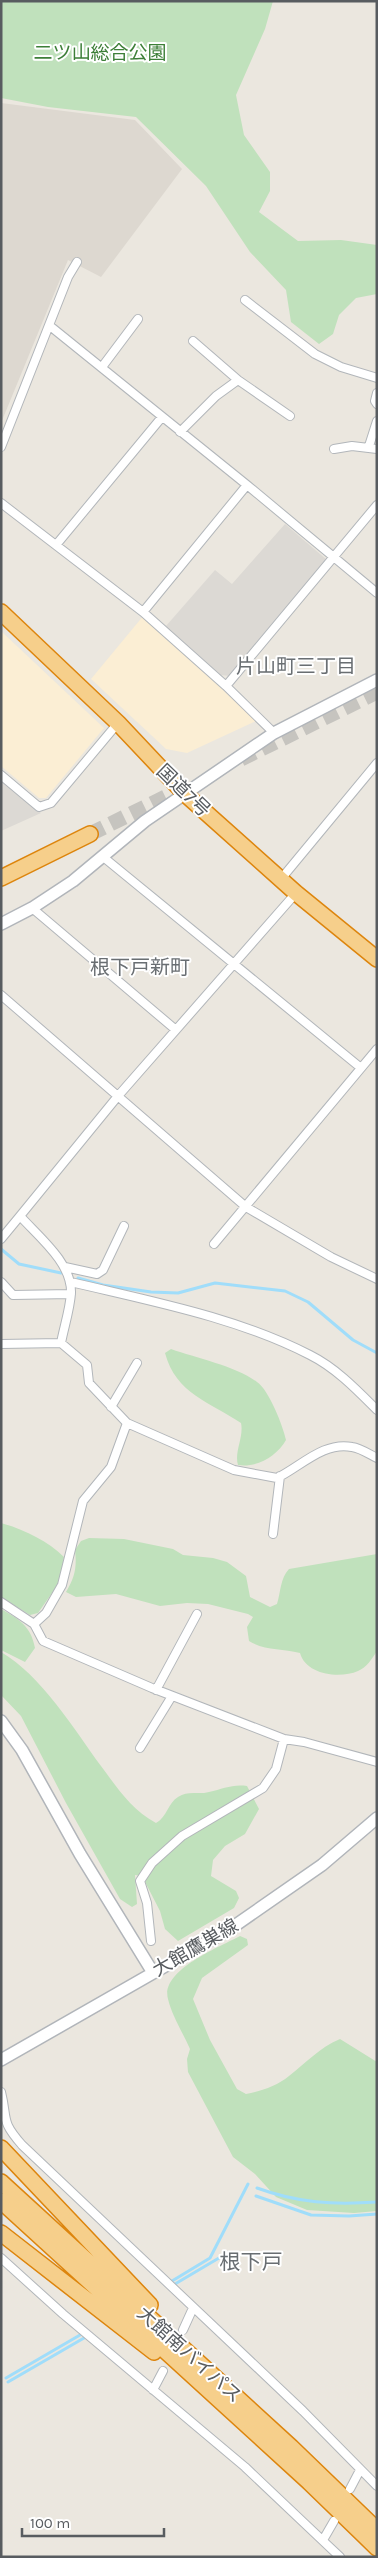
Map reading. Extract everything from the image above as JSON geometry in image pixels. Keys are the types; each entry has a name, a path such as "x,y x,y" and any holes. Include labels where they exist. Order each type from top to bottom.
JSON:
{"highway":[{"name":"国道7号","path":"1,612 118,723 184,793 296,893 377,959"},
{"path":"1,877 90,834"},
{"path":"1,2148 175,2332 291,2447"},
{"name":"大館南バイパス","path":"1,2182 291,2447 377,2530"},
{"name":"大館南バイパス","path":"1,2201 258,2436 377,2548"},
{"path":"1,2232 258,2436"}],"street":[{"path":"1,447 68,277 77,262"},
{"path":"245,300 315,354 341,367 377,378"},
{"path":"102,367 138,319"},
{"path":"50,326 377,593"},
{"path":"193,341 238,380 290,416"},
{"path":"180,432 216,396 238,380"},
{"path":"377,393 375,400 377,404"},
{"path":"56,545 162,417"},
{"path":"334,449 373,448 377,421"},
{"path":"143,612 247,485"},
{"path":"1,503 143,612 226,686 274,733"},
{"path":"226,686 377,505"},
{"path":"1,924 32,908 73,881 102,856 184,793 274,733 377,680"},
{"path":"1,775 39,807 51,802 118,723"},
{"path":"281,879 377,763"},
{"path":"102,856 361,1068"},
{"path":"1,1238 118,1096 296,893"},
{"path":"32,908 176,1030"},
{"path":"1,995 246,1207 332,1257 377,1278"},
{"path":"214,1244 377,1049"},
{"path":"20,1216 65,1267 70,1282 71,1294 61,1343"},
{"path":"65,1267 92,1274 97,1274 103,1270 124,1226"},
{"path":"1,1282 13,1295 71,1294"},
{"path":"70,1282 178,1308 270,1337 311,1355 349,1382 377,1410"},
{"path":"1,1344 61,1343 86,1366 89,1383 128,1423 234,1470 276,1478 320,1452 337,1446 352,1446 377,1458"},
{"path":"112,1407 137,1363"},
{"path":"34,1624 46,1613 62,1585 83,1501 111,1467 128,1423"},
{"path":"273,1534 280,1476"},
{"path":"1,1602 34,1624 43,1641 156,1690 284,1739 304,1742 377,1762"},
{"path":"156,1690 197,1614"},
{"path":"140,1748 172,1696"},
{"path":"1,1721 22,1750 80,1854 152,1971"},
{"path":"151,1941 147,1903 140,1881 152,1863 182,1836 263,1788 276,1769 284,1739"},
{"name":"大館鷹巣線","path":"1,2060 152,1971 230,1929 278,1898 322,1865 377,1818"},
{"path":"1,2092 3,2117 12,2134 303,2411 377,2486"},
{"path":"1,2258 63,2314 245,2467 340,2557"},
{"path":"183,2330 193,2308"},
{"path":"153,2390 163,2371"},
{"path":"350,2489 360,2470"},
{"path":"323,2540 334,2521"}],"shaded area":[{"path":"1,103 135,120 182,169 101,277 68,260 1,423"},
{"path":"285,524 327,560 230,676 221,675 166,626 215,570 232,584"},
{"path":"144,615 256,721 187,753 166,749 91,679"},
{"path":"1,631 104,728 46,798 39,798 1,766"},
{"path":"1,779 41,813 1,831"}],"green space":[{"name":"二ツ山総合公園","path":"1,1 273,1 265,29 236,95 244,135 270,172 270,191 259,212 298,241 341,240 377,245 377,294 356,298 339,315 333,334 319,344 291,322 286,290 250,252 206,186 136,117 48,107 1,98"},
{"path":"171,1349 238,1371 262,1386 282,1426 286,1440 282,1446 266,1460 252,1465 238,1465 237,1455 242,1428 241,1423 186,1388 170,1367 165,1353"},
{"path":"1,1523 35,1536 64,1557 59,1583 38,1613 30,1615 1,1597"},
{"path":"89,1538 124,1539 173,1549 183,1555 213,1558 227,1562 246,1576 250,1597 270,1607 277,1604 282,1581 289,1569 377,1554 377,1651 361,1670 342,1675 333,1675 309,1666 303,1660 300,1653 267,1648 249,1641 247,1627 253,1617 248,1614 208,1604 187,1603 160,1606 116,1594 76,1597 66,1592 75,1572 75,1550 81,1541"},
{"path":"1,1609 19,1620 31,1634 35,1648 25,1662 1,1650"},
{"path":"1,1652 30,1674 43,1688 126,1798 139,1811 156,1823 163,1817 172,1803 182,1795 205,1793 232,1786 247,1786 259,1809 245,1834 225,1846 213,1860 211,1876 236,1891 239,1898 234,1908 178,1941 165,1929 160,1911 142,1876 135,1875 137,1904 132,1907 120,1899 66,1803 21,1716 1,1695"},
{"path":"240,1936 247,1939 248,1945 202,1978 193,1999 210,2040 237,2089 246,2094 263,2090 279,2083 319,2051 340,2039 377,2062 377,2211 354,2213 307,2210 276,2197 255,2174 233,2157 188,2072 187,2059 190,2049 170,2005 168,1988 173,1978 182,1969 206,1953"}],"waterway":[{"path":"1,1249 19,1264 61,1273"},
{"path":"78,1278 103,1285 151,1292 178,1293 215,1283 285,1291 308,1302 353,1340 377,1353"},
{"path":"172,2281 210,2258 248,2184"},
{"path":"257,2188 287,2197 316,2202 377,2202"},
{"path":"256,2196 311,2215 349,2216 377,2214"},
{"path":"175,2284 224,2255"},
{"path":"6,2378 80,2335"},
{"path":"8,2382 84,2338"}],"tunnel":[{"path":"241,759 377,692"},
{"path":"90,834 192,784"}],"district":[{"name":"片山町三丁目","path":"296,666"},
{"name":"根下戸新町","path":"140,967"},
{"name":"根下戸","path":"251,2262"}]}
